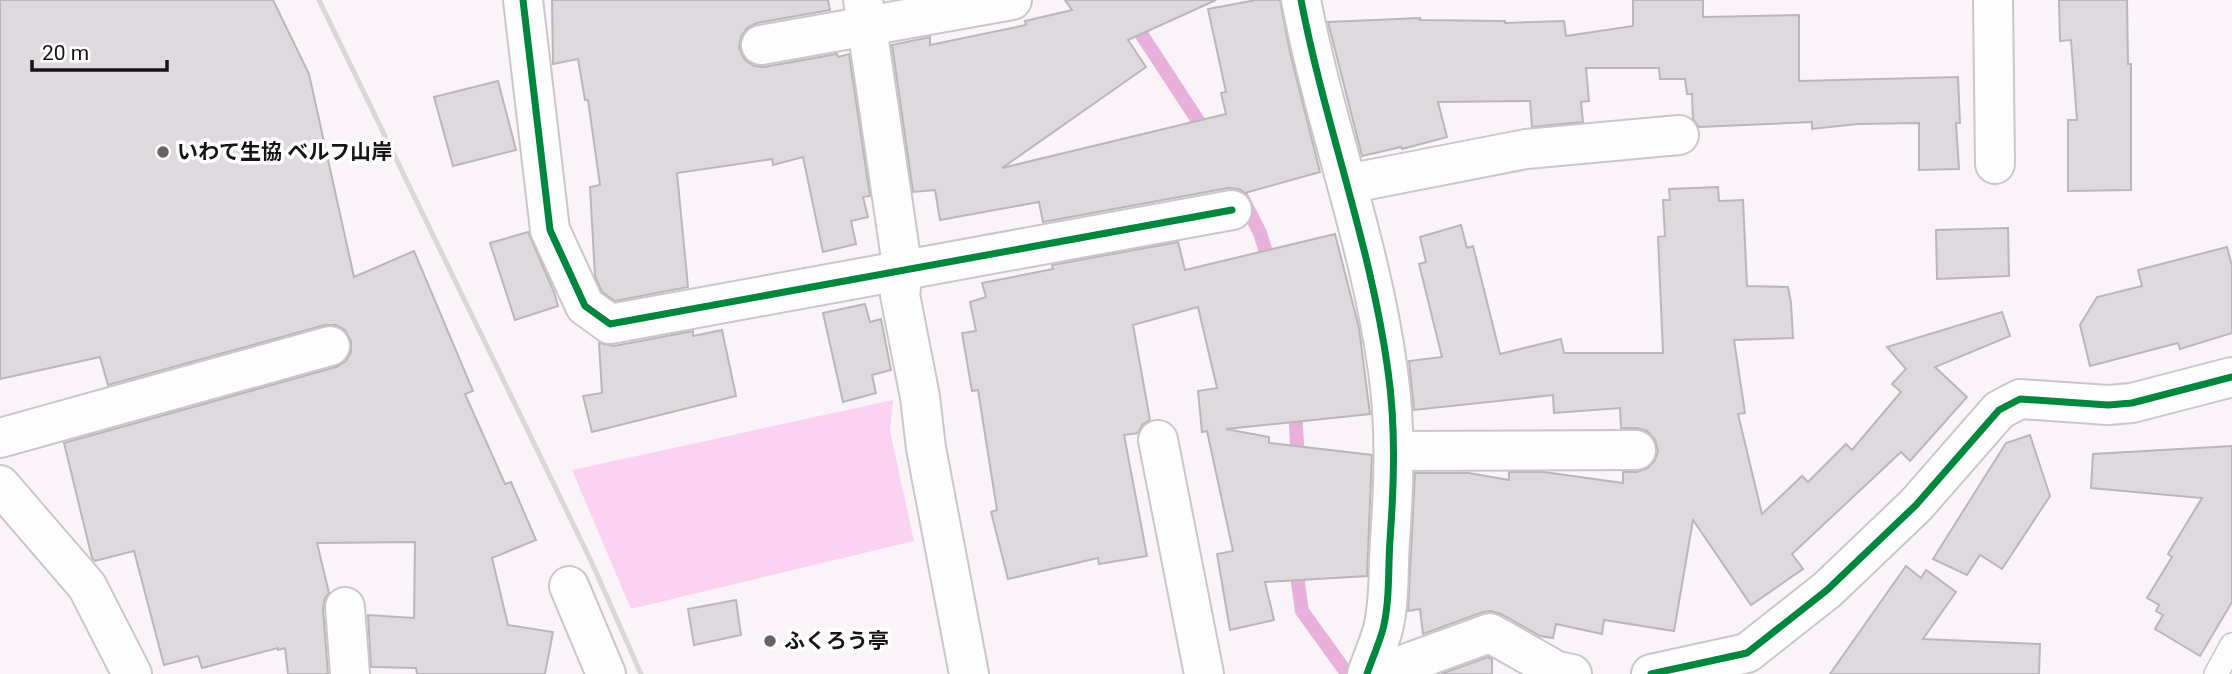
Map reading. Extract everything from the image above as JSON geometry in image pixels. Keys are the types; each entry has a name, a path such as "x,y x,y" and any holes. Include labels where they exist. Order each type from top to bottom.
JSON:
{"street":[{"path":"523,0 550,230 585,306 610,324 1232,210"},
{"path":"761,45 866,13 1012,0"},
{"path":"1301,0 1322,98 1347,184 1388,373 1394,487 1385,616 1367,674"},
{"path":"1993,0 1994,164"},
{"path":"866,13 902,272 900,295 969,674"},
{"path":"1347,184 1526,149 1679,135"},
{"path":"0,438 330,346"},
{"path":"1651,674 1745,667 1916,505 2000,410 2021,399 2108,405 2132,402 2232,377"},
{"path":"1158,440 1204,674"},
{"path":"1394,451 1636,450"},
{"path":"0,485 87,586 132,674"},
{"path":"569,586 606,674"},
{"path":"345,607 350,674"},
{"path":"1377,674 1490,634 1557,671 1572,674"}],"lane":[{"path":"2216,674 2232,645"}],"shaded area":[{"path":"893,400 890,431 914,541 631,609 572,470"}],"building":[{"path":"0,0 273,0 309,74 354,277 414,251 473,391 465,394 505,484 511,482 536,540 492,558 508,625 553,632 545,674 417,674 416,668 371,667 368,615 414,618 415,542 317,543 329,593 323,609 328,674 288,674 285,648 202,668 198,656 164,665 134,551 95,561 92,558 64,443 336,367 346,361 351,352 351,341 345,330 336,325 325,325 108,385 100,357 0,379"},
{"path":"552,0 828,0 830,10 757,23 747,28 741,37 739,48 745,60 754,66 764,67 849,54 870,196 863,197 868,217 851,221 856,244 823,252 803,157 773,165 772,159 677,173 688,287 615,301 602,292 595,276 590,187 600,185 588,100 585,100 578,59 553,64"},
{"path":"1065,0 1216,0 1128,40 1146,67 1002,168 1226,114 1221,93 1226,92 1208,9 1256,0 1280,0 1320,172 1245,193 1239,189 1228,188 1043,222 1039,202 940,220 935,190 913,192 892,45 930,37 930,45 1026,25 1025,21 1072,10"},
{"path":"1633,0 1703,0 1703,17 1799,15 1799,81 1958,77 1960,123 1956,123 1959,169 1919,170 1919,123 1858,124 1812,129 1812,122 1699,127 1693,119 1692,94 1687,94 1685,79 1660,79 1659,68 1586,68 1589,101 1581,102 1583,122 1532,127 1530,101 1438,102 1447,137 1362,156 1328,22 1420,18 1505,23 1564,21 1566,36 1633,26"},
{"path":"2059,0 2127,0 2128,64 2131,64 2131,190 2068,191 2068,120 2077,120 2071,40 2060,41"},
{"path":"498,81 516,150 453,166 434,97"},
{"path":"1718,187 1719,201 1743,200 1747,286 1788,287 1791,303 1793,338 1734,340 1745,413 1738,414 1762,514 1802,476 1808,482 1846,444 1852,450 1901,392 1892,384 1906,369 1887,347 2002,312 2010,336 1935,367 1967,397 1910,461 1901,452 1792,554 1803,569 1751,605 1693,520 1674,631 1604,620 1602,634 1556,624 1553,638 1540,636 1491,611 1423,634 1420,609 1408,611 1415,473 1469,473 1509,480 1509,472 1544,472 1623,483 1623,472 1637,472 1648,468 1658,451 1655,440 1647,431 1621,428 1620,408 1554,413 1553,395 1414,410 1409,361 1442,357 1419,264 1426,262 1420,237 1461,225 1467,248 1473,246 1500,354 1561,339 1564,353 1663,353 1658,237 1665,236 1663,200 1670,200 1669,189"},
{"path":"2008,228 2009,276 1937,279 1936,230"},
{"path":"528,232 558,306 515,320 490,243"},
{"path":"1335,234 1359,328 1370,414 1226,429 1269,437 1269,443 1372,455 1367,576 1265,582 1274,620 1230,630 1217,554 1233,551 1207,431 1202,432 1198,391 1217,388 1198,307 1133,325 1150,420 1143,424 1138,433 1124,435 1147,556 1099,564 1098,558 1008,579 991,512 997,510 978,390 972,391 962,333 976,331 970,302 986,297 982,283 1053,269 1052,265 1178,242 1185,270"},
{"path":"2227,247 2232,266 2232,333 2180,349 2178,343 2090,366 2080,325 2097,297 2142,286 2138,270"},
{"path":"865,304 870,322 881,319 891,370 872,375 876,393 843,402 823,313"},
{"path":"722,330 736,396 592,432 583,396 602,393 599,343 614,346 693,331 693,336"},
{"path":"2030,435 2050,496 2002,569 1980,555 1967,575 1933,559 2006,443"},
{"path":"2232,446 2232,602 2200,656 2155,629 2163,615 2156,611 2159,605 2147,598 2172,557 2168,554 2202,498 2091,488 2093,454"},
{"path":"1906,566 1921,578 1926,570 1956,592 1923,639 2040,644 2039,674 1830,674"},
{"path":"736,600 741,635 694,645 688,609"},
{"path":"1488,657 1492,659 1492,674 1441,674"}],"waterway":[{"path":"1119,0 1208,136"},
{"path":"1229,172 1260,233 1271,268"},
{"path":"1295,405 1298,465"},
{"path":"1301,562 1298,583 1302,611 1346,672"}],"railway":[{"path":"319,0 592,563 641,674"}],"cycle path":[{"path":"523,0 550,230 585,306 610,324 1232,210"},
{"path":"1301,0 1322,93 1371,277 1391,392 1393,477 1388,596 1383,629 1367,674"},
{"path":"1651,674 1747,653 1827,590 1916,505 1999,410 2020,399 2108,405 2132,403 2232,377"}],"place":[{"name":"いわて生協 ベルフ山岸","path":"163,152"},
{"name":"ふくろう亭","path":"770,641"}]}
